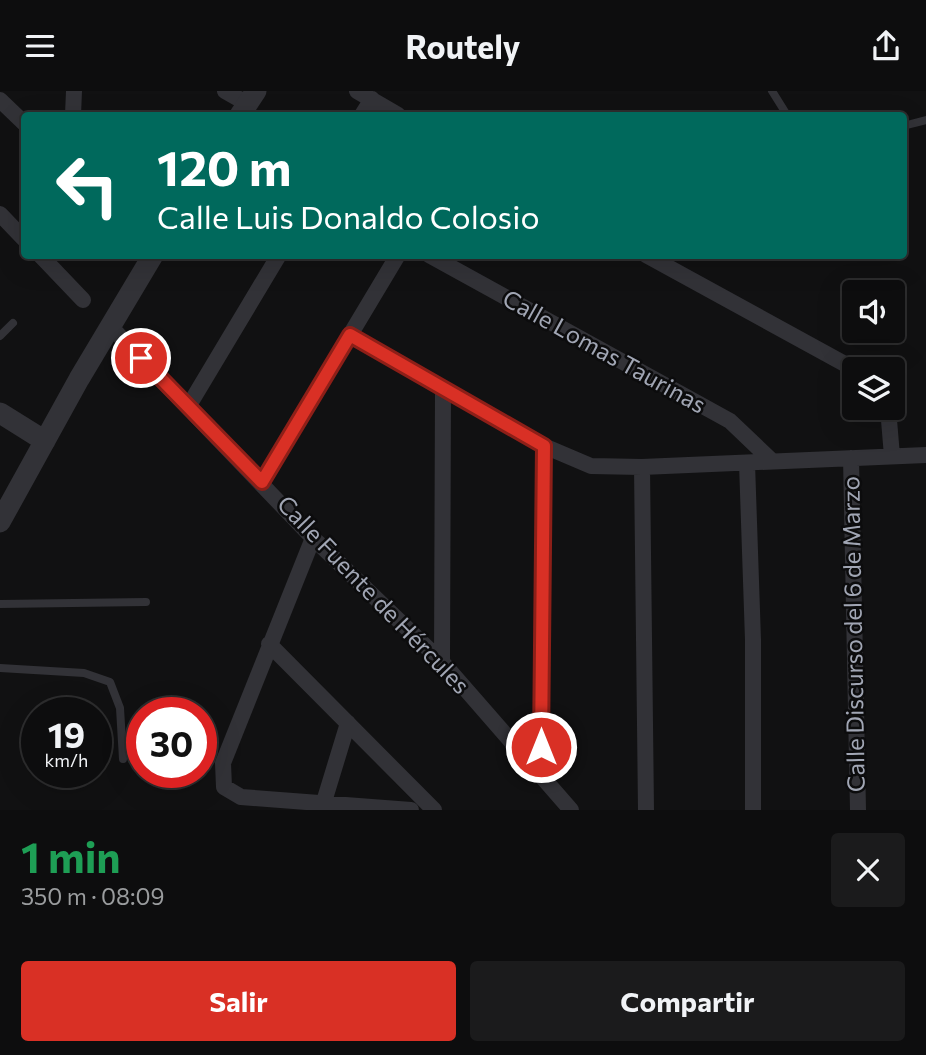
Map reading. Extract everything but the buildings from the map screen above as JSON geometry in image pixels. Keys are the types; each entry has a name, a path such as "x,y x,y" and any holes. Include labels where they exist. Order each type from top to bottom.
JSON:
{"street":[{"path":"73,112 74,91"},
{"path":"225,91 248,103"},
{"path":"365,95 393,112"},
{"path":"0,100 21,120"},
{"path":"0,214 21,236"},
{"path":"44,259 83,300"},
{"path":"0,522 151,259"},
{"path":"188,407 277,259"},
{"path":"262,482 396,259"},
{"name":"Calle Lomas Taurinas","path":"436,259 730,421 771,460"},
{"path":"653,259 842,362"},
{"name":"Calle Fuente de Hércules","path":"110,326 313,538 442,662 571,810"},
{"path":"350,335 544,446 591,466 642,467 926,455"},
{"path":"442,662 443,390"},
{"path":"0,413 45,441"},
{"path":"889,420 892,456"},
{"path":"541,774 544,446"},
{"name":"Calle Discurso del 6 de Marzo","path":"851,458 858,810"},
{"path":"747,463 753,640 753,810"},
{"path":"642,467 646,810"},
{"path":"313,538 223,763 224,787 240,797 411,810"},
{"path":"269,644 434,810"},
{"path":"323,805 348,723"}],"lane":[{"path":"772,91 785,112"},
{"path":"907,125 926,121"},
{"path":"0,335 13,323"},
{"path":"0,604 146,602"},
{"path":"0,668 84,673 110,682 120,708 123,759"}],"route":[{"path":"141,358 262,482 350,335 544,446 541,747"}]}
